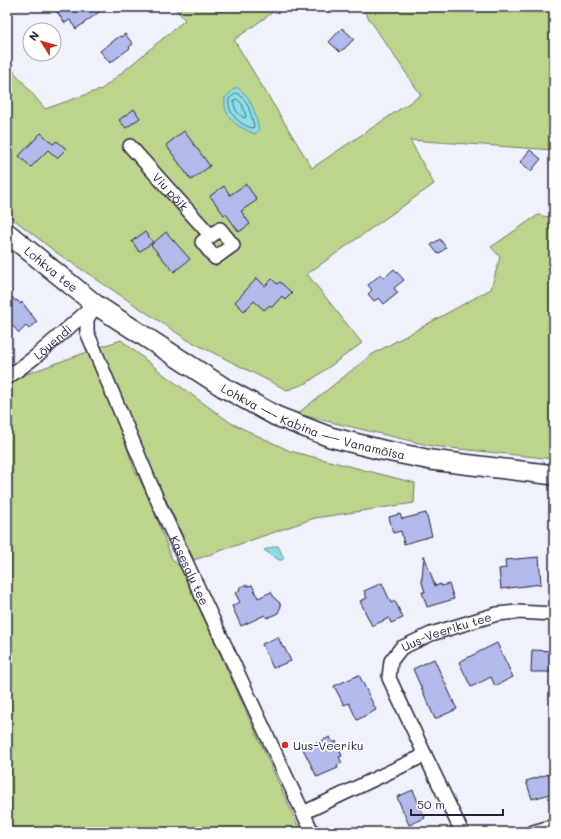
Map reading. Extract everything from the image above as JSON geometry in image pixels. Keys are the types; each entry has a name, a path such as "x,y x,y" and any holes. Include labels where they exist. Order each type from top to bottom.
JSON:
{"street":[{"name":"Viu põik","path":"130,146 211,236"},
{"name":"Lohkva tee","path":"7,233 96,304"},
{"name":"Lõuendi","path":"7,378 35,357 96,304"},
{"name":"Lohkva — Kabina — Vanamõisa","path":"96,304 235,394 297,426 330,437 431,460 554,475"},
{"name":"Kasesalu tee","path":"96,304 87,319 87,332 159,504 312,832"},
{"name":"Uus-Veeriku tee","path":"462,832 389,678 391,661 401,648 431,634 497,614 517,612 554,614"},
{"path":"303,813 425,755"},
{"path":"532,832 554,826"}],"green space":[{"path":"174,7 280,7 234,40 312,168 421,95 361,7 554,7 554,150 410,140 434,184 307,274 362,343 307,383 287,390 186,339 57,253 7,214 7,63 45,109 102,89 185,20"},
{"path":"538,215 554,218 554,459 432,446 297,414 371,355 491,289 500,257 491,247"},
{"path":"121,340 167,377 231,423 290,451 415,483 414,503 315,518 194,560 106,371 100,347"},
{"path":"90,351 108,389 134,469 150,500 172,559 181,568 301,832 7,832 7,381"}],"water":[{"path":"236,87 246,95 252,106 259,130 255,134 238,125 226,112 225,98"},
{"path":"278,546 284,558 282,560 279,560 264,550"}],"building":[{"path":"64,7 106,7 76,29 70,20 65,23 57,12"},
{"path":"342,28 354,39 340,52 329,42"},
{"path":"125,34 133,44 110,63 100,51"},
{"path":"134,109 140,118 126,128 119,120"},
{"path":"184,131 210,166 191,180 166,145"},
{"path":"41,133 53,144 57,141 66,149 57,158 48,150 31,167 19,156"},
{"path":"530,150 541,159 531,171 520,162"},
{"path":"246,184 257,200 241,211 250,224 239,232 210,196 224,186 230,195"},
{"path":"145,232 153,242 139,252 132,241"},
{"path":"166,232 190,259 174,272 151,245"},
{"path":"440,239 446,248 438,254 431,245"},
{"path":"394,269 404,280 394,288 398,293 384,304 379,298 374,301 368,294 372,290 368,285 381,274 384,278"},
{"path":"257,278 265,286 272,279 277,284 280,282 292,293 285,300 282,296 272,307 270,305 264,310 254,301 244,311 235,302"},
{"path":"12,297 21,304 22,302 37,322 29,329 26,326 19,333 13,326 7,332 7,301"},
{"path":"426,513 432,536 404,544 401,531 393,533 389,517 400,514 402,519"},
{"path":"424,555 435,586 449,584 454,599 427,607 422,592 425,592 421,579"},
{"path":"539,557 541,584 501,589 499,569 506,568 505,560"},
{"path":"382,583 391,603 395,601 403,618 391,623 389,618 372,626 360,601 367,598 364,591"},
{"path":"252,585 258,598 271,592 281,606 278,613 267,618 265,615 241,626 232,606 240,602 235,593 239,591 240,587"},
{"path":"278,637 291,661 273,668 262,644"},
{"path":"497,643 513,677 495,686 491,677 471,687 459,662"},
{"path":"532,650 554,651 554,672 531,672"},
{"path":"434,659 457,709 435,719 413,669"},
{"path":"359,675 376,710 357,720 349,703 344,705 334,686"},
{"path":"330,737 333,743 336,741 342,756 339,757 342,763 337,765 338,768 317,777 303,749"},
{"path":"549,774 551,779 554,779 554,793 532,799 526,781"},
{"path":"413,790 425,818 409,825 397,797"}],"place":[{"name":"Uus-Veeriku","path":"285,745"}]}
